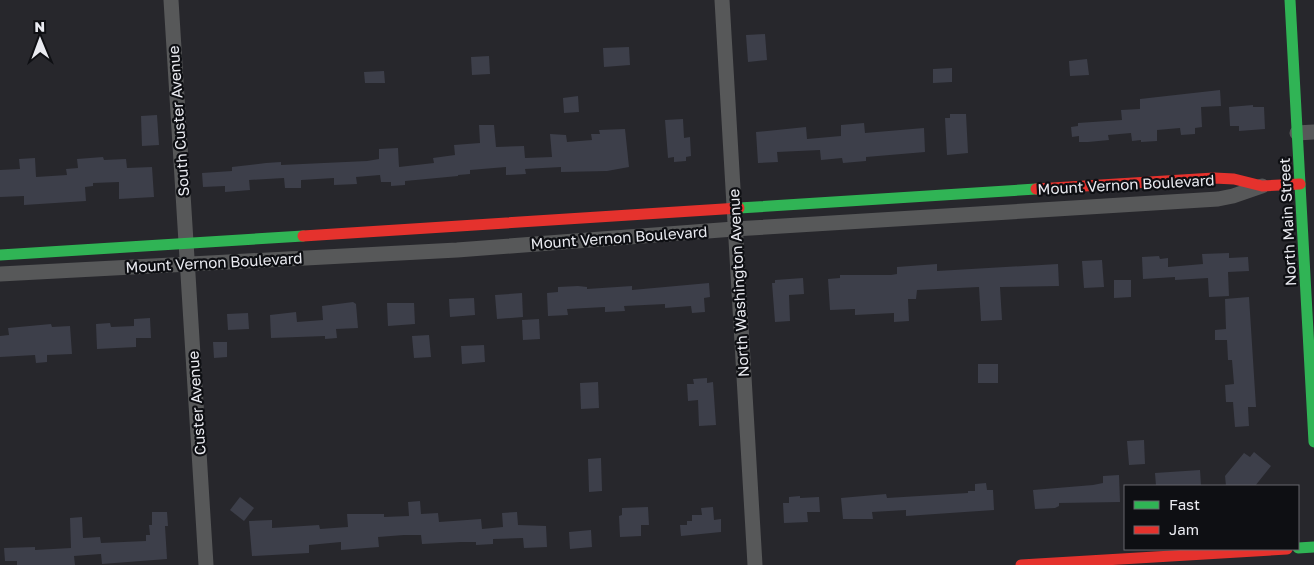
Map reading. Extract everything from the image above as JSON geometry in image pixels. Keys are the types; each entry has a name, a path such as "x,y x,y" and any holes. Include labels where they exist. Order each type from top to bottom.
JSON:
{"street":[{"name":"South Custer Avenue","path":"171,0 186,241"},
{"name":"North Washington Avenue","path":"722,0 755,565"},
{"name":"North Main Street","path":"1290,0 1311,345 1314,442"},
{"path":"1297,133 1314,132"},
{"name":"Mount Vernon Boulevard","path":"0,254 186,241 456,228 734,208 1214,178 1234,179 1262,186"},
{"name":"Mount Vernon Boulevard","path":"0,274 457,250 734,229 1218,199 1234,196 1262,186 1300,184"},
{"path":"990,193 992,214"},
{"path":"456,228 457,250"},
{"name":"Custer Avenue","path":"186,241 206,565"},
{"path":"1299,548 1314,547"},
{"path":"1021,565 1270,550"}],"building":[{"path":"765,34 767,60 748,62 746,35"},
{"path":"629,47 630,65 604,67 603,48"},
{"path":"489,56 490,74 472,75 471,57"},
{"path":"1087,59 1089,75 1070,76 1069,61"},
{"path":"952,68 952,82 933,83 933,69"},
{"path":"384,71 385,83 365,83 364,72"},
{"path":"1220,90 1221,106 1201,107 1202,127 1195,128 1195,134 1181,135 1180,128 1157,130 1157,141 1141,142 1141,140 1132,141 1131,133 1108,135 1109,140 1088,142 1079,142 1079,136 1072,137 1071,127 1078,126 1078,123 1122,120 1121,110 1140,109 1140,99"},
{"path":"578,96 579,112 564,113 563,98"},
{"path":"1253,105 1253,107 1264,107 1265,129 1239,131 1239,126 1230,126 1229,107"},
{"path":"950,114 966,114 968,153 947,155 945,118 950,118"},
{"path":"157,115 159,145 142,146 141,116"},
{"path":"683,119 684,138 690,137 691,156 686,157 686,161 674,162 674,157 668,158 665,120"},
{"path":"864,123 865,133 924,128 925,152 866,157 866,161 843,163 842,158 821,160 820,150 777,152 778,162 758,163 756,132 806,127 807,139 841,136 841,125"},
{"path":"479,125 494,125 496,147 524,146 525,158 552,157 550,134 566,135 567,142 592,140 591,134 600,134 599,130 625,129 629,167 607,171 561,172 561,167 525,169 526,174 506,175 506,167 470,170 470,174 405,181 405,185 391,186 391,182 381,182 380,175 356,177 357,184 334,185 334,178 301,180 301,188 285,188 284,178 249,180 250,190 225,192 225,186 203,187 202,173 232,171 232,167 266,163 281,162 281,165 367,161 379,159 379,149 398,148 399,167 434,163 433,158 455,155 454,145 480,143"},
{"path":"103,157 104,160 126,159 127,168 152,167 154,197 119,199 119,182 93,183 93,186 85,187 86,201 24,205 24,196 0,197 0,170 20,169 19,159 35,158 36,177 67,175 66,169 78,168 77,159"},
{"path":"1229,253 1229,258 1248,257 1249,271 1228,272 1229,296 1209,297 1208,278 1175,280 1175,277 1143,279 1142,257 1159,256 1160,259 1168,258 1168,267 1203,264 1202,254"},
{"path":"1102,260 1104,287 1084,288 1082,261"},
{"path":"937,264 937,271 1058,264 1059,286 1000,287 1002,320 981,321 979,287 917,290 916,299 908,299 909,321 894,322 894,313 855,315 855,309 830,310 828,279 840,278 840,275 891,275 897,274 897,267"},
{"path":"803,278 804,294 789,295 790,321 775,322 772,283 775,283 775,280"},
{"path":"1114,280 1131,280 1131,297 1114,298"},
{"path":"709,283 710,297 704,298 705,312 692,313 691,306 665,308 665,304 624,306 625,311 605,312 605,307 567,309 568,315 548,316 547,293 558,292 558,287 578,286 587,287 587,289 632,286 632,290"},
{"path":"522,293 523,317 497,319 495,295"},
{"path":"1249,297 1256,407 1248,407 1249,426 1235,427 1233,402 1226,402 1225,385 1234,384 1232,360 1228,360 1227,340 1215,340 1215,330 1226,329 1225,299"},
{"path":"474,298 475,315 450,317 449,299"},
{"path":"353,302 356,304 358,328 336,329 337,338 325,339 325,336 271,338 270,315 296,312 297,322 323,320 322,306"},
{"path":"387,303 414,303 415,324 388,326"},
{"path":"248,313 249,329 228,330 227,314"},
{"path":"150,318 151,338 136,338 136,347 97,349 96,324 110,323 111,327 134,326 134,319"},
{"path":"539,319 540,339 523,340 522,320"},
{"path":"51,324 52,327 70,326 72,354 47,355 47,362 36,363 35,355 0,357 0,336 9,335 8,328"},
{"path":"429,335 431,357 414,358 412,336"},
{"path":"213,342 227,342 227,357 214,358"},
{"path":"484,345 485,362 462,364 461,346"},
{"path":"978,364 998,364 998,383 978,383"},
{"path":"707,378 707,383 713,382 716,425 699,426 698,400 688,401 687,384 694,384 693,379"},
{"path":"598,382 599,408 581,409 580,383"},
{"path":"1144,440 1145,464 1129,465 1127,441"},
{"path":"1254,452 1271,466 1256,485 1226,485 1225,476 1244,453 1250,457"},
{"path":"601,458 602,491 589,492 588,459"},
{"path":"1200,470 1201,485 1156,485 1155,473"},
{"path":"1119,475 1120,502 1059,503 1059,506 1055,508 1035,509 1033,490 1093,485 1103,483 1103,476"},
{"path":"986,483 987,490 993,490 994,510 906,516 906,510 872,512 873,519 843,519 841,498 886,494 887,498 968,493 968,491 975,491 975,484"},
{"path":"800,496 800,498 819,497 820,512 807,512 808,522 784,523 783,503 789,503 789,497"},
{"path":"240,497 254,508 244,521 230,510"},
{"path":"420,501 421,514 438,513 439,522 481,519 482,529 503,527 502,513 517,512 518,525 546,526 547,547 524,548 523,538 493,539 493,544 476,545 476,542 461,542 422,544 421,535 404,535 378,537 379,547 341,550 341,542 309,545 309,553 252,556 249,521 272,520 272,528 319,525 320,529 348,527 347,514 384,514 384,517 409,516 408,502"},
{"path":"648,507 649,525 641,525 641,536 620,537 619,516 622,515 622,508"},
{"path":"713,507 714,520 721,519 721,532 681,536 680,525 687,525 687,521 692,521 692,515 702,515 701,508"},
{"path":"152,512 167,512 168,526 165,526 167,559 102,564 101,554 74,556 75,565 17,565 17,561 5,561 4,548 35,547 35,550 71,548 70,518 82,517 83,538 100,537 101,543 146,541 146,535 150,535 149,525 152,525"},
{"path":"591,530 592,547 570,549 569,532"}],"traffic: fast":[{"path":"1290,0 1314,442"},
{"path":"739,208 1036,189"},
{"path":"0,255 303,236"},
{"path":"1299,548 1314,547"}],"traffic: jam":[{"path":"1036,189 1214,178 1234,179 1262,186 1300,184"},
{"path":"303,236 739,208"},
{"path":"1021,565 1270,550"}]}
